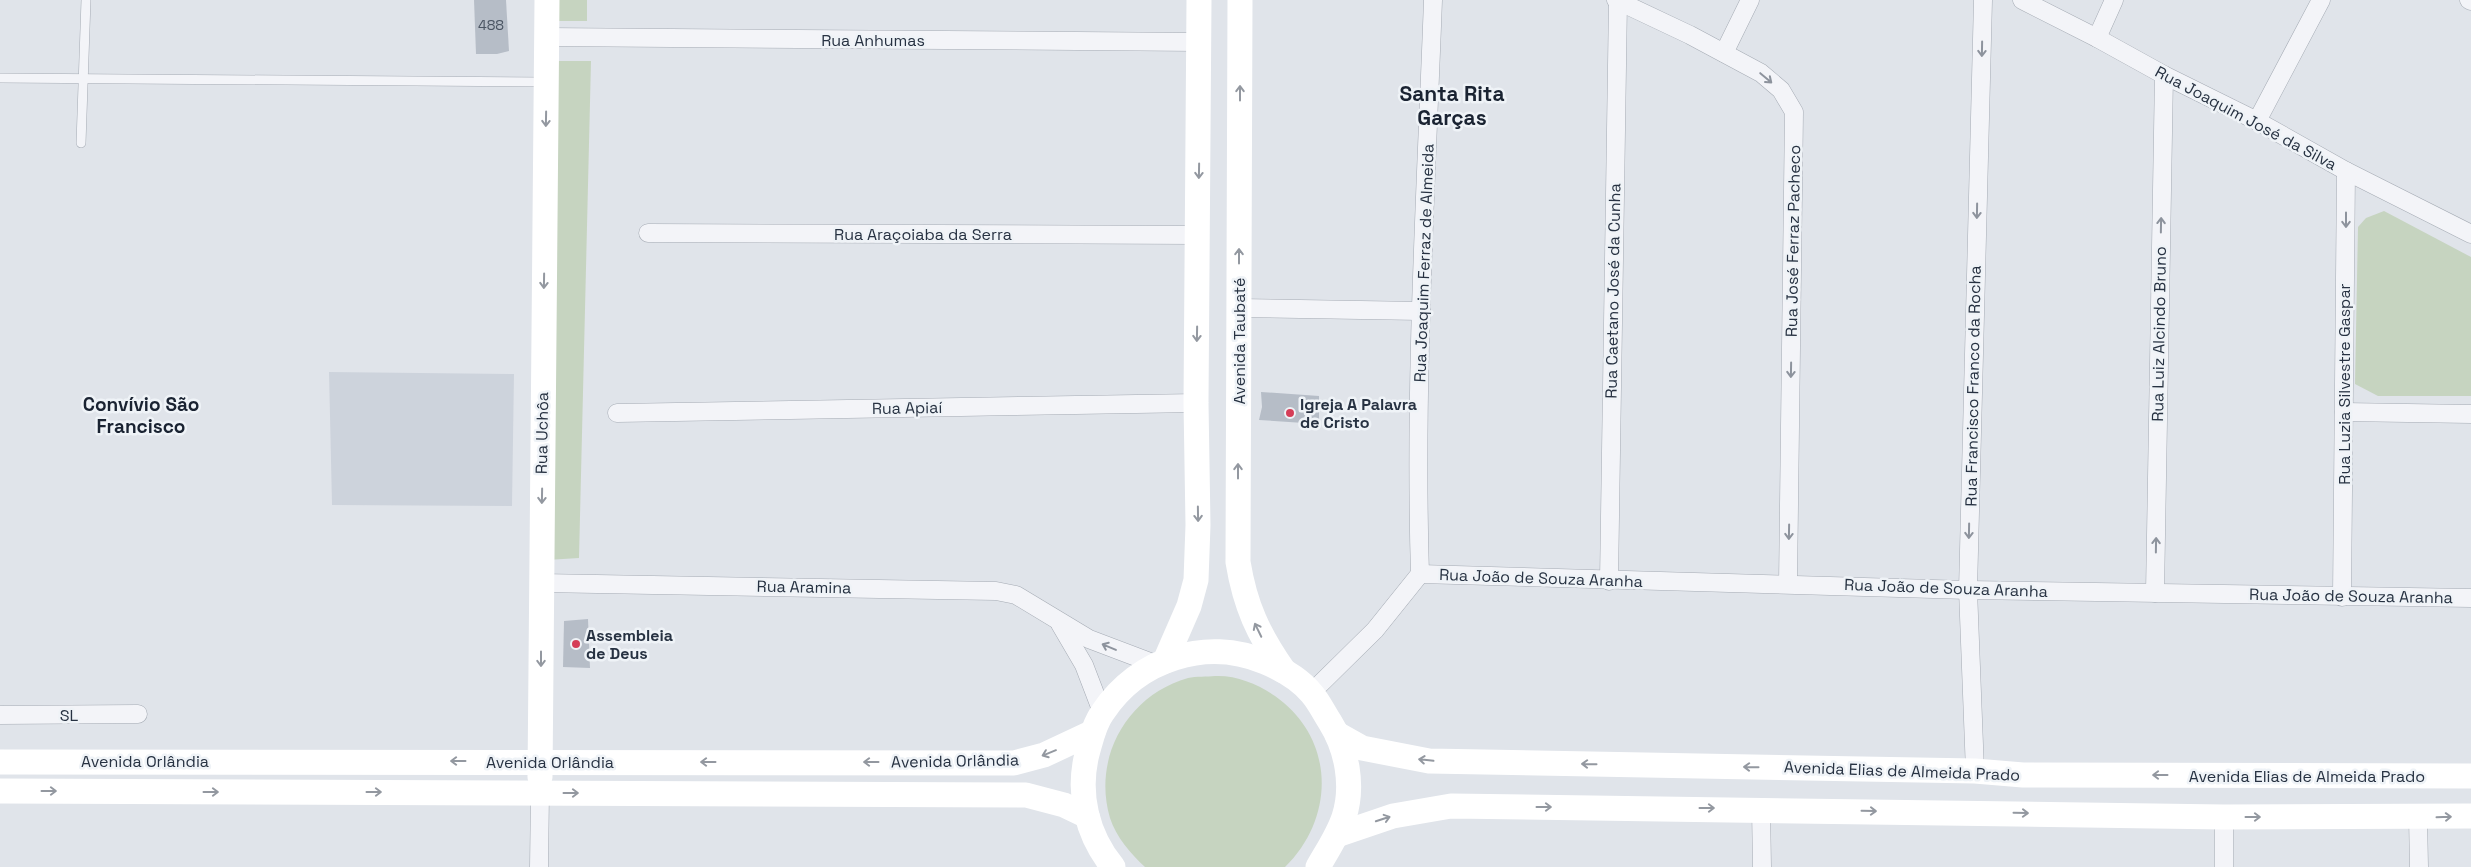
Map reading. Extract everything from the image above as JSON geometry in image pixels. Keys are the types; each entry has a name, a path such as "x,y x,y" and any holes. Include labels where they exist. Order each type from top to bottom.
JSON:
{"street":[{"name":"Rua Uchôa","path":"539,867 547,0"},
{"path":"1160,662 1189,606 1196,580 1198,525 1196,402 1199,0"},
{"name":"Avenida Taubaté","path":"1240,0 1238,562 1244,594 1254,620 1264,643 1284,670"},
{"name":"Rua Joaquim Ferraz de Almeida","path":"1420,574 1418,516 1421,311 1433,0"},
{"name":"Rua José Ferraz Pacheco","path":"1617,0 1761,73 1780,90 1794,112 1788,584"},
{"name":"Rua Caetano José da Cunha","path":"1609,581 1617,0"},
{"path":"1724,53 1750,0"},
{"name":"Rua Francisco Franco da Rocha","path":"1975,771 1968,590 1983,0"},
{"name":"Rua Joaquim José da Silva","path":"2022,0 2164,75 2257,121 2346,172 2471,234"},
{"path":"2097,38 2114,0"},
{"path":"2257,121 2321,0"},
{"name":"Rua Anhumas","path":"546,37 1199,42"},
{"name":"Rua Luiz Alcindo Bruno","path":"2155,594 2164,75"},
{"path":"1199,142 1240,143"},
{"name":"Rua Luzia Silvestre Gaspar","path":"2342,597 2346,172"},
{"name":"Rua Araçoiaba da Serra","path":"648,233 1198,234"},
{"path":"1239,308 1421,311"},
{"name":"Rua Apiaí","path":"618,413 1196,402"},
{"path":"2344,412 2471,414"},
{"path":"1312,693 1374,630 1420,574"},
{"name":"Rua João de Souza Aranha","path":"1420,574 1968,590 2471,598"},
{"name":"Rua Aramina","path":"541,583 996,590 1016,595 1089,639 1160,662"},
{"name":"Rua Aramina","path":"1058,622 1084,666 1097,722"},
{"path":"1103,862 1082,797 1082,775 1097,722 1123,687 1160,662 1177,656 1211,651 1249,655 1284,670 1312,693 1337,734 1344,750 1348,781 1344,815 1337,835 1318,867"},
{"name":"SL","path":"0,715 138,714"},
{"name":"Avenida Orlândia","path":"0,762 1014,763 1044,755 1097,722"},
{"name":"Avenida Elias de Almeida Prado","path":"1337,734 1362,748 1430,761 1975,771 2023,775 2471,776"},
{"name":"Avenida Orlândia","path":"0,791 1026,795 1064,805 1087,816"},
{"path":"1337,835 1393,816 1450,806 2224,817 2418,818 2471,816"},
{"path":"1762,809 1762,867"},
{"path":"2224,817 2224,867"},
{"path":"2418,818 2419,867"}],"lane":[{"path":"81,143 85,78 86,0"},
{"path":"0,78 546,82"}],"shaded area":[{"path":"329,372 514,374 512,506 332,505"}],"green space":[{"path":"555,0 587,0 587,21 555,21"},
{"path":"553,61 591,61 579,558 547,560"},
{"path":"2384,211 2471,257 2471,396 2378,396 2355,384 2358,227 2366,218"},
{"path":"1223,676 1254,684 1275,696 1295,713 1309,733 1318,755 1322,779 1320,802 1313,825 1302,847 1285,867 1145,867 1124,845 1110,818 1106,795 1106,773 1111,751 1120,732 1132,714 1148,698 1167,686 1188,678"}],"building":[{"path":"474,0 506,0 509,51 497,54 476,54"},
{"name":"Igreja A Palavra de Cristo","path":"1261,392 1319,396 1319,424 1259,420 1262,407"},
{"name":"Assembleia de Deus","path":"588,619 590,668 563,667 564,621"}],"place":[{"name":"Igreja A Palavra de Cristo","path":"1290,413"},
{"name":"Assembleia de Deus","path":"576,644"}],"district":[{"name":"Santa Rita Garças","path":"1452,105"},
{"name":"Convívio São Francisco","path":"141,415"}]}
